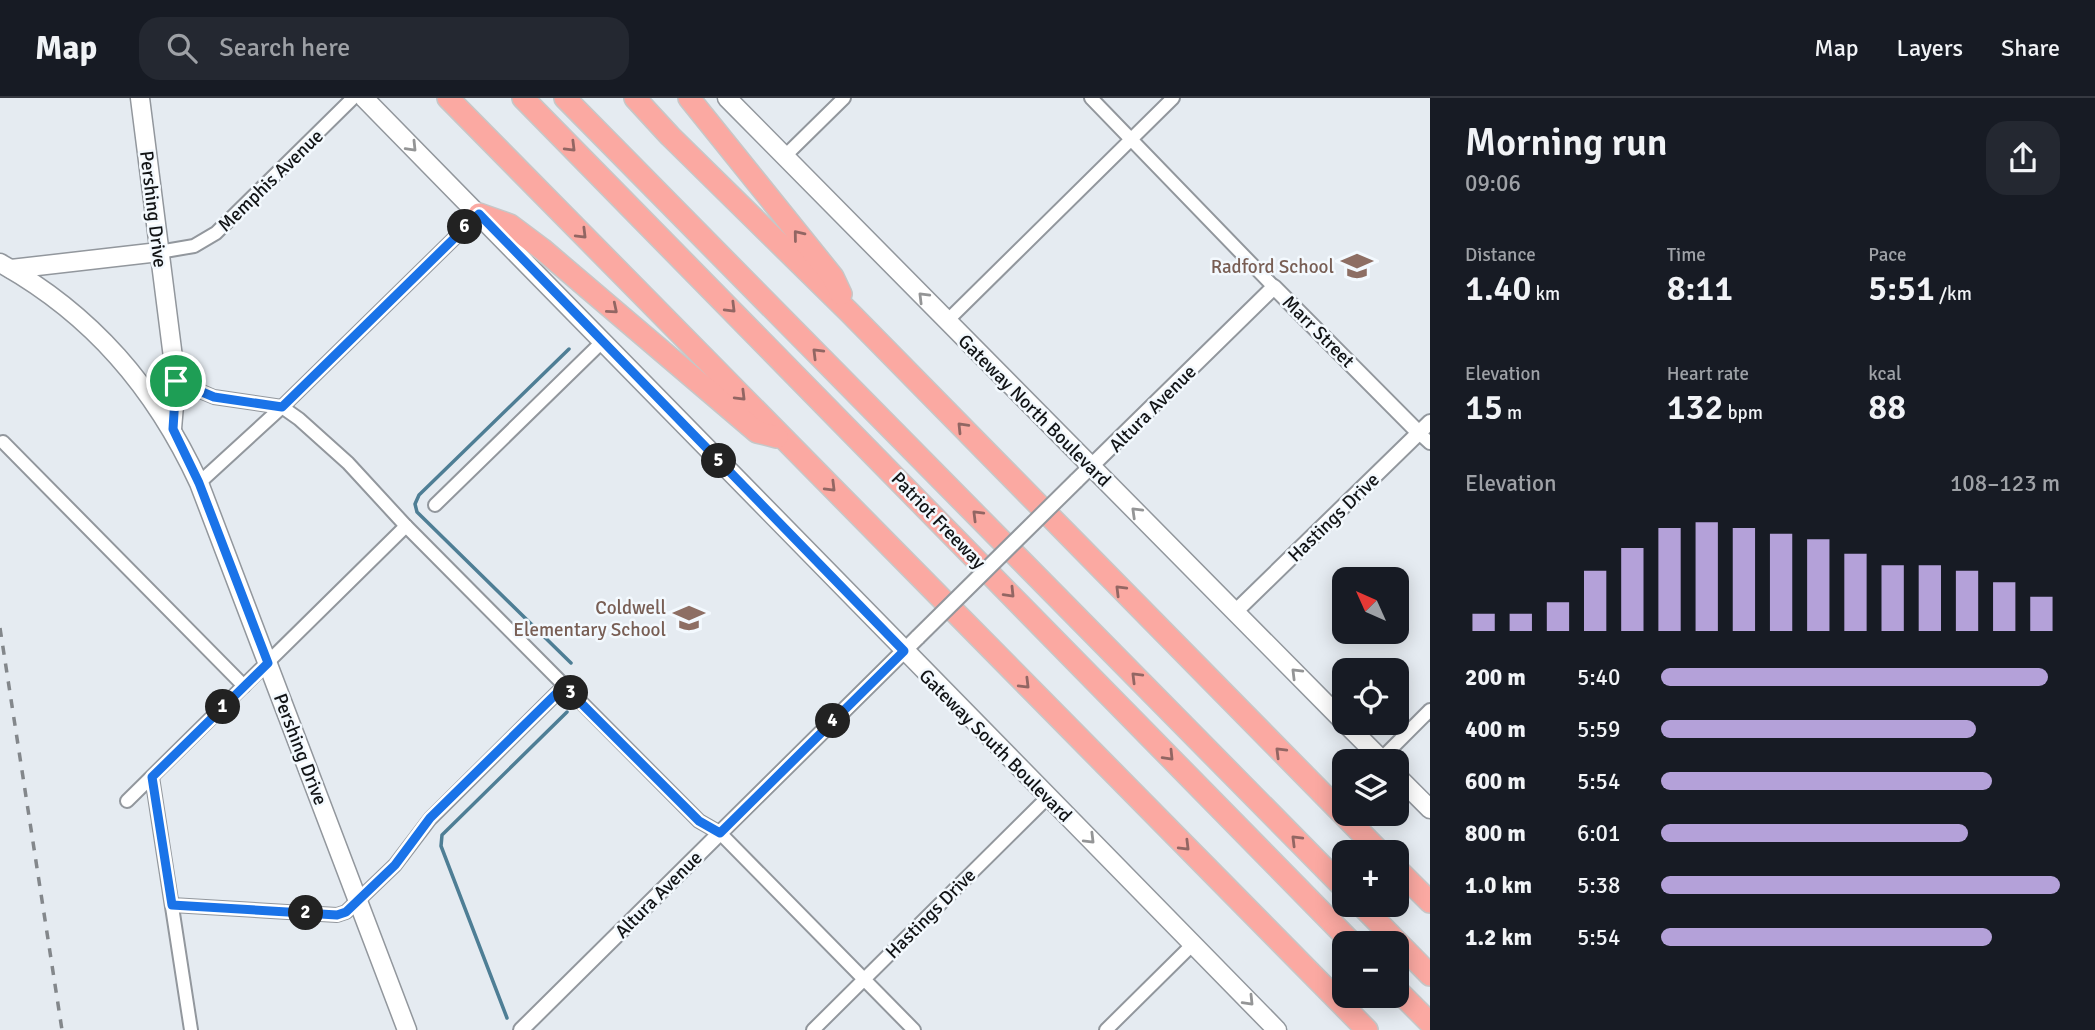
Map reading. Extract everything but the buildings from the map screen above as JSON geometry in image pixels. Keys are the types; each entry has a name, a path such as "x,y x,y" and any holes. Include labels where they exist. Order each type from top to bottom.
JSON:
{"highway":[{"path":"448,98 1367,1030"},
{"name":"Patriot Freeway","path":"523,98 1340,931"},
{"name":"Patriot Freeway","path":"565,98 1332,876"},
{"path":"623,98 670,136"},
{"path":"635,98 1368,840"},
{"path":"690,98 833,277 849,312"},
{"path":"479,214 510,225 542,249 757,432 783,438"},
{"path":"1409,881 1430,902"},
{"path":"1372,917 1430,975"},
{"path":"1409,1002 1430,1023"}],"main road":[{"name":"Pershing Drive","path":"139,98 176,381 173,429 199,483 407,1030"},
{"name":"Gateway South Boulevard","path":"364,98 1277,1030"},
{"name":"Gateway North Boulevard","path":"727,98 1332,710"},
{"name":"Memphis Avenue","path":"6,266 159,253"},
{"path":"6,266 80,317 127,365 173,429"},
{"name":"Gateway North Boulevard","path":"1357,735 1371,749"},
{"path":"1409,788 1430,809"}],"street":[{"name":"Memphis Avenue","path":"159,253 194,246 216,233 353,98"},
{"path":"785,157 844,98"},
{"name":"Marr Street","path":"1091,98 1275,287 1426,433"},
{"path":"947,321 1173,98"},
{"path":"199,483 282,407 479,214"},
{"name":"Altura Avenue","path":"521,1030 1275,287"},
{"path":"435,505 603,341"},
{"path":"176,381 214,397 282,407 348,463 406,526 564,686 699,821 720,833 914,1030"},
{"name":"Hastings Drive","path":"1236,612 1426,433"},
{"path":"3,442 244,686"},
{"path":"127,801 406,526"},
{"path":"172,905 337,915 359,901 395,865 430,818 564,686"},
{"path":"1393,749 1430,710"},
{"path":"152,777 191,1030"},
{"name":"Hastings Drive","path":"813,1030 1048,797"},
{"path":"1105,1030 1194,944"}],"waterway":[{"path":"569,349 419,495 415,504 417,512 571,663"},
{"path":"507,1018 441,846 442,835 567,712"}],"railway":[{"path":"0,628 62,1030"}],"place":[{"name":"Radford School","path":"1357,266"},
{"name":"Coldwell Elementary School","path":"689,618"}],"route":[{"path":"479,214 904,651 720,833 699,821 564,686 430,818 395,865 346,912 337,915 172,905 152,777 268,663 199,483 173,429 176,381 214,397 282,407 479,214"}]}
